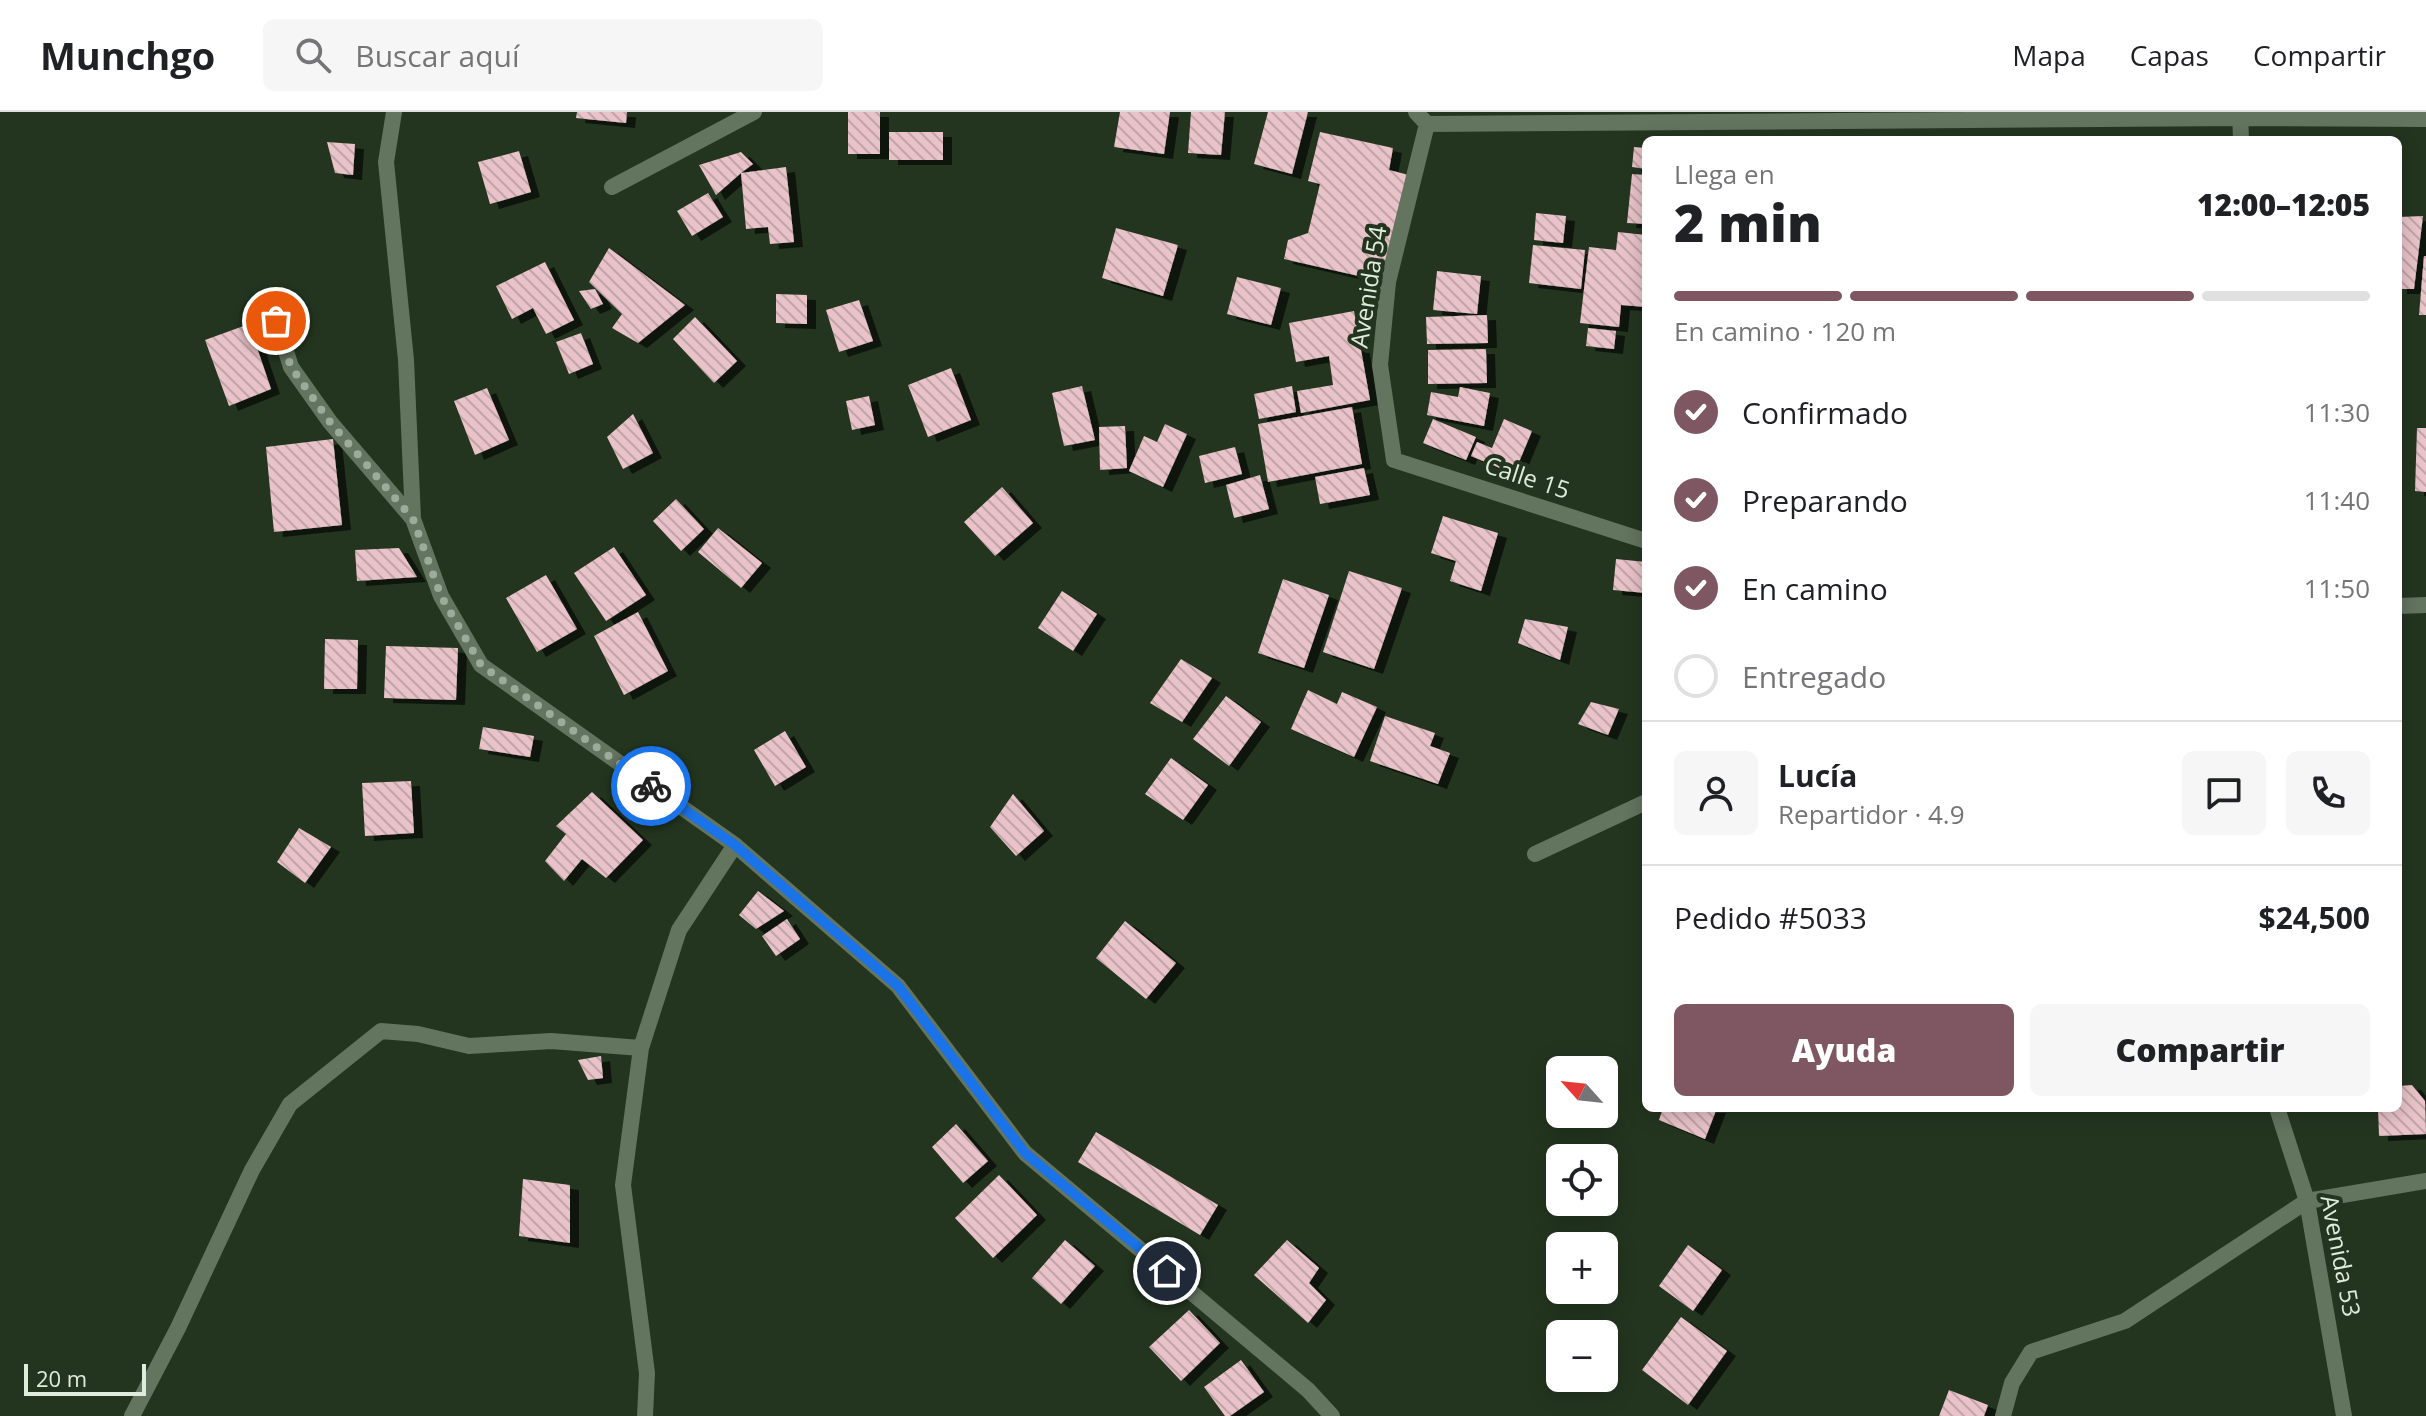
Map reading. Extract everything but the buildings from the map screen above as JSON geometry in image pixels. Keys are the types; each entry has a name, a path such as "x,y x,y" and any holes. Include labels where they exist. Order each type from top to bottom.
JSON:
{"street":[{"path":"394,112 386,162 406,360 413,519 441,596 481,665 735,845 898,986 1025,1153 1308,1390 1332,1416"},
{"path":"612,187 754,112"},
{"path":"1422,118 2240,115 2426,119"},
{"path":"2240,115 2241,136"},
{"name":"Avenida 54","path":"1394,460 1380,365 1388,282 1422,118"},
{"path":"269,298 291,367 330,422 413,519"},
{"name":"Calle 15","path":"1394,460 1642,540"},
{"path":"2402,606 2426,605"},
{"path":"1535,854 1642,804"},
{"path":"645,1416 647,1373 623,1185 641,1048 679,930 735,845"},
{"path":"132,1416 178,1328 252,1170 290,1104 381,1031 418,1034 469,1046 551,1041 641,1048"},
{"name":"Avenida 53","path":"2278,1112 2307,1201 2344,1416"},
{"path":"2003,1416 2012,1383 2031,1352 2125,1321 2307,1201 2426,1181"}],"way so far":[{"path":"276,321 291,367 330,422 413,519 441,596 481,665 651,786"}],"route":[{"path":"651,786 735,845 898,986 1025,1153 1167,1271"}]}
